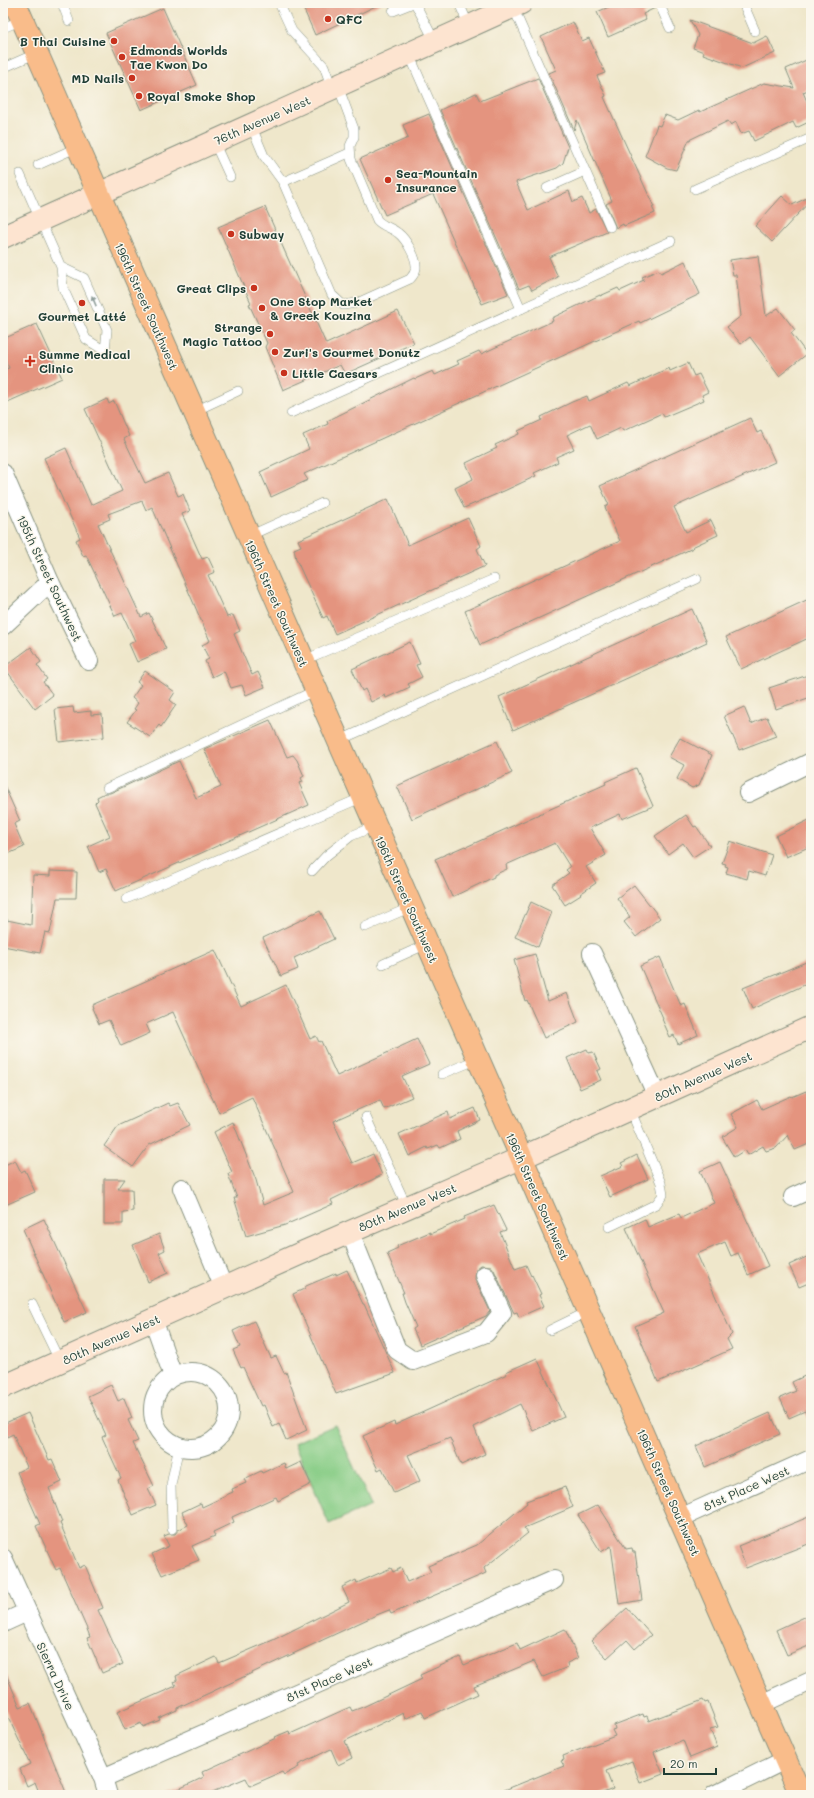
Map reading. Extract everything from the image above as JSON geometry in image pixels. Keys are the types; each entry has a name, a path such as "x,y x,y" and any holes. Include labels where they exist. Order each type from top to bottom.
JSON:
{"main road":[{"name":"196th Street Southwest","path":"13,17 37,54 302,661 801,1795"}],"street":[{"name":"76th Avenue West","path":"3,237 517,5"},
{"name":"195th Street Southwest","path":"3,473 50,582 89,661"},
{"path":"3,626 50,582"},
{"path":"748,792 811,762"},
{"path":"592,953 657,1096"},
{"name":"80th Avenue West","path":"3,1387 153,1319 521,1158 811,1027"},
{"path":"182,1188 224,1288"},
{"path":"793,1197 811,1188"},
{"path":"350,1232 397,1350 414,1362 486,1333 502,1313 485,1275"},
{"path":"153,1319 173,1376"},
{"path":"185,1372 198,1372 209,1376 219,1384 226,1394 229,1407 228,1419 224,1431 215,1440 204,1446 192,1448 179,1446 168,1440 159,1431 154,1420 153,1407 156,1395 163,1384 173,1376 185,1372"},
{"name":"81st Place West","path":"680,1518 811,1459"},
{"name":"Sierra Drive","path":"3,1558 106,1787"},
{"name":"81st Place West","path":"106,1787 554,1580"},
{"path":"3,1623 27,1612"},
{"path":"761,1704 811,1681"},
{"path":"714,1795 785,1760"}],"lane":[{"path":"62,3 69,21"},
{"path":"251,125 264,156 283,182 332,295 343,305 357,303 410,279 415,273 416,266 405,240 400,234 381,225 377,220 349,153 354,128 335,87 324,66 292,31 279,3"},
{"path":"393,11 414,3 435,42"},
{"path":"460,3 469,26"},
{"path":"659,3 670,28"},
{"path":"743,3 755,31"},
{"path":"517,5 585,171 610,227"},
{"path":"408,53 521,309"},
{"path":"3,68 37,54"},
{"path":"695,189 811,138"},
{"path":"214,141 230,177"},
{"path":"38,165 78,147"},
{"path":"283,182 349,153"},
{"path":"547,188 585,171"},
{"path":"20,174 61,267 62,288 86,340 105,351 106,330 84,278 61,267"},
{"path":"291,413 670,241"},
{"path":"194,412 238,391"},
{"path":"248,536 322,503"},
{"path":"302,661 494,579"},
{"path":"338,741 697,579"},
{"path":"107,788 316,690"},
{"path":"126,899 363,797"},
{"path":"312,871 326,856 352,836 375,826"},
{"path":"365,928 411,907"},
{"path":"383,964 427,944"},
{"path":"442,1074 478,1059"},
{"path":"610,1227 656,1204 663,1195 660,1183 630,1109"},
{"path":"366,1117 407,1207"},
{"path":"32,1304 60,1362"},
{"path":"550,1330 589,1311"},
{"path":"172,1529 171,1485 179,1446"}],"green space":[{"path":"335,1425 371,1505 329,1524 294,1443"}],"building":[{"name":"QFC","path":"301,3 382,3 315,35"},
{"path":"618,3 653,3 655,8 643,14 646,20 608,37 597,12"},
{"path":"163,8 197,85 141,110 106,33"},
{"path":"690,20 753,43 767,36 775,53 742,68 703,54 704,52 693,48 698,35"},
{"path":"573,22 582,41 589,38 605,73 597,76 606,96 604,97 654,207 652,207 655,213 624,226 623,224 616,228 606,204 612,201 577,120 574,130 549,73 556,70 541,37"},
{"path":"811,58 811,89 803,92 811,111 811,121 796,128 793,122 754,141 749,131 741,134 736,122 731,125 728,121 689,140 676,170 667,168 645,156 657,125 660,126 665,115 678,120 699,110 700,112 764,83 794,88 786,69"},
{"path":"538,78 568,147 563,163 557,168 516,182 528,210 569,191 573,202 582,198 589,213 596,209 607,232 549,257 558,277 532,290 529,285 519,289 440,110 476,93 480,101"},
{"path":"429,114 508,294 482,304 433,194 385,215 360,159 408,138 403,125"},
{"path":"782,196 792,205 811,196 811,200 772,242 755,226"},
{"path":"265,207 326,344 398,311 414,343 345,374 340,365 283,390 265,347 267,343 249,304 251,303 218,227"},
{"path":"758,256 766,316 778,308 795,330 791,333 807,354 779,376 750,337 741,344 727,327 741,316 736,275 733,275 730,260"},
{"path":"685,261 700,294 640,323 639,321 304,474 308,480 271,497 260,472 309,449 303,435 328,424 327,421 414,378 415,379 433,371 435,375 459,364 457,361 479,351 481,354 553,321 552,318 600,295 618,288 620,291 644,280 642,277 659,270 661,273"},
{"name":"Summe Medical Clinic","path":"37,324 62,378 3,404 3,370 9,368 3,355 3,339"},
{"path":"688,363 694,376 699,374 708,392 702,395 704,400 664,417 662,413 623,431 621,428 597,439 590,424 567,435 574,449 556,457 558,462 534,473 536,476 464,508 455,488 473,479 466,463 497,448 495,445 519,434 518,431 542,420 541,417 572,402 587,396 589,401 628,383 630,386 669,368 670,371"},
{"path":"107,399 109,404 114,401 129,436 124,439 145,483 168,473 178,496 183,494 190,511 182,514 202,559 208,557 215,572 208,575 227,617 233,615 240,631 234,634 252,675 258,672 265,687 246,695 242,685 231,688 224,671 212,677 205,661 209,659 202,645 210,641 152,507 146,510 142,501 108,514 110,519 98,524 141,617 149,613 166,649 137,662 129,644 135,641 122,613 115,616 86,555 83,556 76,540 80,538 44,458 66,448 91,505 122,491 85,409"},
{"path":"750,418 757,433 761,431 775,462 674,507 686,532 711,520 718,535 692,547 693,548 480,645 465,611 620,541 605,507 609,505 600,486"},
{"path":"388,499 408,545 468,518 481,546 477,549 485,566 335,634 327,616 323,618 296,559 294,549 301,546 298,540"},
{"path":"811,598 811,637 741,669 726,637"},
{"path":"692,609 707,642 513,730 499,697"},
{"path":"410,642 420,664 416,665 422,677 408,684 410,687 386,698 385,695 371,702 365,689 362,691 352,669"},
{"path":"31,647 41,662 37,665 47,679 43,682 53,695 35,709 4,667"},
{"path":"145,671 175,692 170,700 176,705 161,727 159,725 150,737 127,722 136,710 134,709 138,703 132,698 141,685 137,682"},
{"path":"811,674 811,697 776,709 769,688"},
{"path":"73,707 74,713 91,711 91,715 102,714 104,737 59,742 55,709"},
{"path":"744,707 751,724 767,717 776,736 739,750 724,716"},
{"path":"270,720 287,757 293,755 297,760 304,776 301,778 303,782 299,783 309,805 116,891 106,869 99,872 88,846 110,836 95,803 98,800 97,797 105,793 110,793 179,761 196,798 221,787 204,749"},
{"path":"680,738 712,755 699,785 692,788 677,779 684,765 669,757"},
{"path":"497,741 512,773 412,819 397,786"},
{"path":"636,768 653,806 622,819 620,814 590,828 606,855 586,867 596,883 580,894 581,895 565,905 552,885 569,873 566,870 570,867 555,843 506,865 507,869 494,875 494,877 452,897 435,859 465,846 466,847 606,784 605,782"},
{"path":"3,783 20,821 14,824 24,847 3,856"},
{"path":"686,815 710,846 693,857 683,843 668,854 655,836"},
{"path":"811,819 811,846 786,857 776,836"},
{"path":"730,841 772,855 765,876 749,871 747,879 726,873 728,867 725,866 726,864 722,863"},
{"path":"50,871 77,872 76,898 57,898 50,933 45,932 40,953 3,946 7,920 31,925 33,875 50,876"},
{"path":"634,885 660,918 636,937 624,922 630,917 617,898"},
{"path":"531,902 552,912 538,947 515,937"},
{"path":"320,911 334,939 294,958 298,969 281,976 263,938"},
{"path":"215,950 241,1006 286,985 310,1039 316,1036 319,1042 321,1041 337,1076 417,1039 429,1064 402,1076 412,1097 384,1109 380,1100 333,1121 352,1163 373,1154 382,1175 331,1200 333,1204 285,1225 246,1236 234,1198 237,1198 228,1174 232,1172 214,1132 233,1122 256,1180 263,1205 294,1192 252,1097 219,1113 173,1012 146,1024 150,1033 121,1046 109,1020 99,1024 92,1008 92,1005"},
{"path":"535,954 548,1001 567,993 578,1022 544,1038 527,1000 525,1001 514,960"},
{"path":"660,957 681,1006 685,1004 698,1035 678,1044 674,1035 670,1037 640,966"},
{"path":"811,960 811,982 752,1009 743,988"},
{"path":"587,1049 589,1053 593,1052 601,1069 597,1071 601,1080 580,1089 567,1058"},
{"path":"806,1091 811,1101 811,1143 795,1150 788,1135 776,1148 766,1151 763,1146 748,1155 745,1150 734,1157 722,1137 738,1127 731,1114 757,1100 762,1109"},
{"path":"168,1103 170,1106 178,1103 190,1125 149,1145 133,1167 104,1146 118,1126"},
{"path":"475,1108 480,1120 457,1131 460,1139 440,1148 438,1145 428,1149 427,1147 409,1156 399,1134 448,1112 450,1119"},
{"path":"637,1155 648,1179 610,1197 600,1176 623,1166 621,1163"},
{"path":"15,1160 21,1172 25,1170 35,1192 3,1206 3,1166"},
{"path":"720,1162 768,1266 748,1275 738,1253 731,1256 725,1242 697,1254 732,1334 727,1339 732,1349 658,1382 635,1326 664,1313 626,1228 645,1219 648,1227 679,1214 681,1218 714,1203 700,1171"},
{"path":"104,1179 125,1179 118,1189 132,1189 133,1211 123,1212 123,1224 104,1224"},
{"path":"494,1205 506,1230 500,1232 515,1269 526,1265 541,1294 539,1295 544,1306 519,1317 517,1312 514,1313 494,1270 491,1266 481,1265 476,1269 475,1279 490,1311 486,1316 420,1345 413,1329 416,1327 402,1293 404,1293 387,1253 398,1248 397,1246 430,1232 430,1234 465,1219 464,1217"},
{"path":"44,1219 87,1312 64,1322 23,1229"},
{"path":"159,1234 165,1250 159,1253 168,1273 148,1282 133,1245"},
{"path":"811,1255 811,1282 799,1287 789,1265"},
{"path":"347,1270 395,1373 336,1394 293,1294 304,1289 306,1286 336,1273 336,1275"},
{"path":"254,1321 271,1358 276,1356 284,1373 286,1372 307,1430 286,1440 279,1424 273,1427 264,1405 261,1406 243,1367 241,1368 233,1350 240,1347 233,1331"},
{"path":"537,1358 564,1417 533,1431 520,1404 474,1427 485,1454 461,1465 450,1438 408,1455 420,1481 394,1493 382,1468 378,1470 363,1436 394,1422 395,1425 507,1374 506,1372"},
{"path":"811,1373 811,1424 805,1411 789,1418 780,1398 796,1391 792,1382"},
{"path":"111,1385 118,1401 124,1398 132,1418 128,1420 138,1441 133,1443 154,1486 148,1489 156,1505 133,1515 118,1480 121,1478 102,1437 106,1435 88,1396"},
{"path":"28,1413 49,1460 52,1459 62,1482 49,1488 62,1522 60,1523 79,1568 85,1565 103,1608 98,1610 123,1664 102,1673 87,1638 90,1637 87,1629 60,1568 56,1570 36,1526 40,1524 17,1472 27,1467 13,1434 3,1439 3,1424"},
{"path":"770,1413 780,1434 705,1467 696,1446"},
{"path":"301,1462 311,1484 278,1501 276,1497 232,1517 234,1522 213,1532 215,1536 192,1546 199,1560 162,1575 152,1554 169,1546 164,1536 175,1534 178,1530 188,1525 182,1512 201,1503 202,1507 226,1496 233,1492 232,1489 246,1483 244,1479 261,1471 262,1473 284,1463 286,1469"},
{"path":"565,1487 573,1507 524,1528 528,1533 484,1568 486,1573 391,1614 389,1610 374,1616 177,1708 177,1710 159,1718 160,1720 143,1727 141,1723 125,1730 117,1712 176,1686 174,1682 177,1680 176,1676 216,1657 219,1663 273,1640 349,1602 342,1587 356,1580 357,1583 391,1568 393,1572 401,1568 407,1582 431,1572 428,1566 477,1545 527,1503 526,1501"},
{"path":"598,1505 626,1549 632,1548 633,1552 635,1552 642,1600 619,1604 611,1546 601,1552 578,1515"},
{"path":"811,1516 811,1543 746,1568 738,1546"},
{"path":"627,1608 651,1635 635,1649 627,1640 607,1658 591,1641"},
{"path":"811,1614 811,1645 787,1655 776,1630"},
{"path":"565,1629 578,1658 567,1663 568,1667 543,1677 534,1661 474,1686 478,1694 425,1718 422,1711 405,1719 403,1713 345,1741 352,1758 338,1765 331,1749 298,1765 299,1767 284,1775 282,1772 250,1786 246,1778 205,1795 166,1795 204,1777 202,1772 276,1738 275,1737 289,1731 290,1734 350,1707 352,1711 363,1707 422,1679 420,1675 460,1657 464,1665 517,1643 520,1650"},
{"path":"3,1667 20,1707 30,1703 67,1795 40,1795 35,1782 27,1786 20,1769 30,1764 3,1706"},
{"path":"703,1700 705,1703 708,1702 718,1727 710,1729 717,1747 690,1758 683,1740 654,1752 663,1774 640,1783 632,1761 606,1771 613,1789 598,1795 492,1795 564,1766 561,1761 564,1760 563,1756 615,1736 612,1730 615,1729 614,1725 643,1714 644,1717 647,1716 649,1721"}],"place":[{"name":"QFC","path":"328,19"},
{"name":"B Thai Cuisine","path":"114,41"},
{"name":"Edmonds Worlds Tae Kwon Do","path":"122,57"},
{"name":"MD Nails","path":"132,78"},
{"name":"Royal Smoke Shop","path":"139,96"},
{"name":"Sea-Mountain Insurance","path":"388,180"},
{"name":"Subway","path":"231,234"},
{"name":"Great Clips","path":"254,288"},
{"name":"Gourmet Latté","path":"82,303"},
{"name":"One Stop Market & Greek Kouzina","path":"262,308"},
{"name":"Strange Magic Tattoo","path":"270,334"},
{"name":"Zuri's Gourmet Donutz","path":"275,352"},
{"name":"Summe Medical Clinic","path":"30,361"},
{"name":"Little Caesars","path":"284,373"}]}
